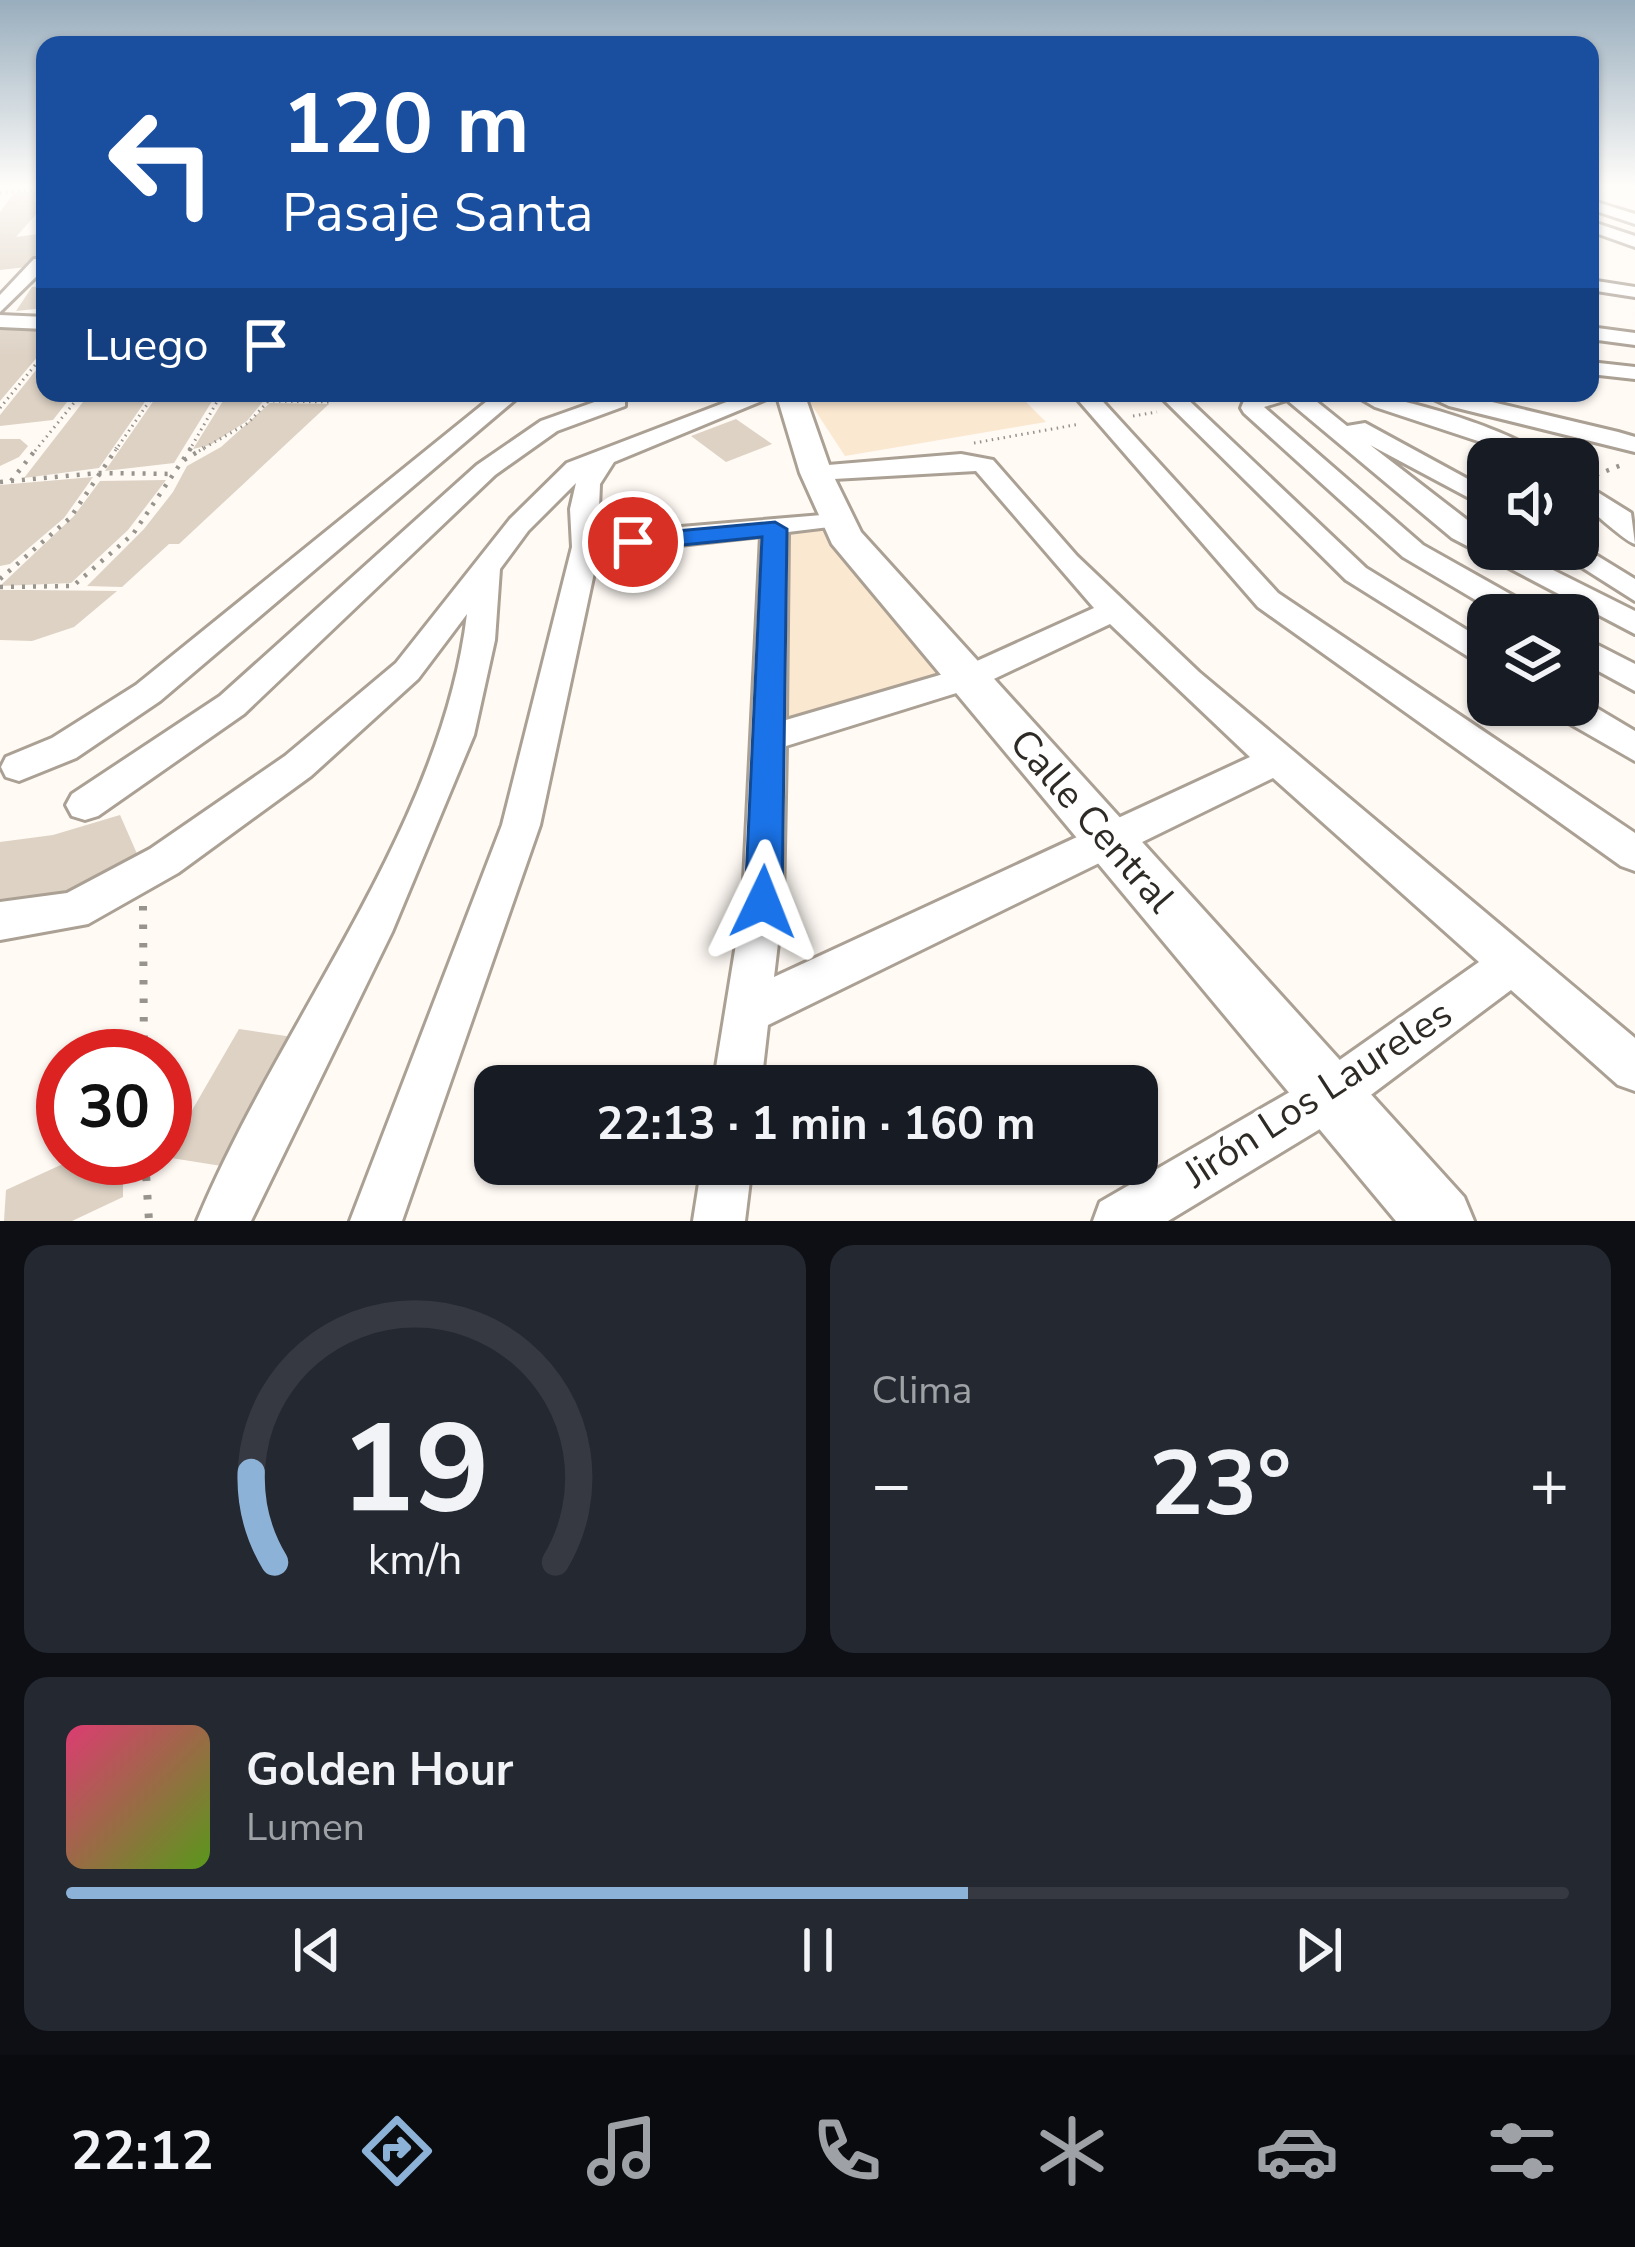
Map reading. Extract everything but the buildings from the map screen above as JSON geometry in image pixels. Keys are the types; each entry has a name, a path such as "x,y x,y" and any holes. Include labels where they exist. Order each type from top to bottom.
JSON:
{"street":[{"path":"0,272 36,266"},
{"path":"0,306 36,267"},
{"path":"1599,286 1635,292"},
{"path":"0,321 36,323"},
{"path":"1599,334 1635,339"},
{"path":"1599,369 1635,373"},
{"path":"19,767 89,734 148,693 499,402"},
{"path":"86,805 232,705 485,470 549,426 614,402"},
{"path":"0,921 73,911 143,873 298,766 407,670 519,525 577,468 751,402"},
{"name":"Calle Central","path":"775,402 816,473 844,536 1440,1221"},
{"path":"1091,402 1268,600 1635,854"},
{"path":"1177,402 1356,574 1467,645"},
{"path":"1261,402 1252,403 1252,408 1413,551 1488,594"},
{"path":"1303,402 1467,535"},
{"path":"1305,402 1467,489"},
{"path":"1380,402 1493,438"},
{"path":"1456,402 1635,445"},
{"path":"376,1221 520,825 586,547 581,504 598,462 609,452"},
{"path":"816,473 961,461 984,465 1032,530 1112,610 1276,761 1635,1069"},
{"path":"1599,503 1622,519 1635,536"},
{"path":"586,547 837,519"},
{"path":"740,1065 763,902 775,529"},
{"path":"223,1221 377,919 457,735 479,640 486,567"},
{"path":"1599,569 1635,592"},
{"path":"1530,570 1635,624"},
{"path":"768,738 968,678 1112,610"},
{"path":"1599,658 1635,679"},
{"path":"1599,726 1635,748"},
{"path":"748,1012 1276,761"},
{"name":"Jirón Los Laureles","path":"1119,1221 1331,1095 1513,963"},
{"path":"718,1221 724,1185"}],"path":[{"path":"0,408 36,364"},
{"path":"10,482 75,402"},
{"path":"0,575 70,518 149,402"},
{"path":"0,587 73,586 133,534 176,474 216,402"},
{"path":"179,462 248,423 266,402"},
{"path":"1599,473 1635,459"},
{"path":"0,482 100,473 176,474"},
{"path":"143,873 144,1029"},
{"path":"147,1185 149,1221"}],"shaded area":[{"path":"810,402 1026,402 1046,422 845,456"},
{"path":"830,527 949,672 780,726 783,532"}],"route":[{"path":"633,542 775,529 763,902"}]}
